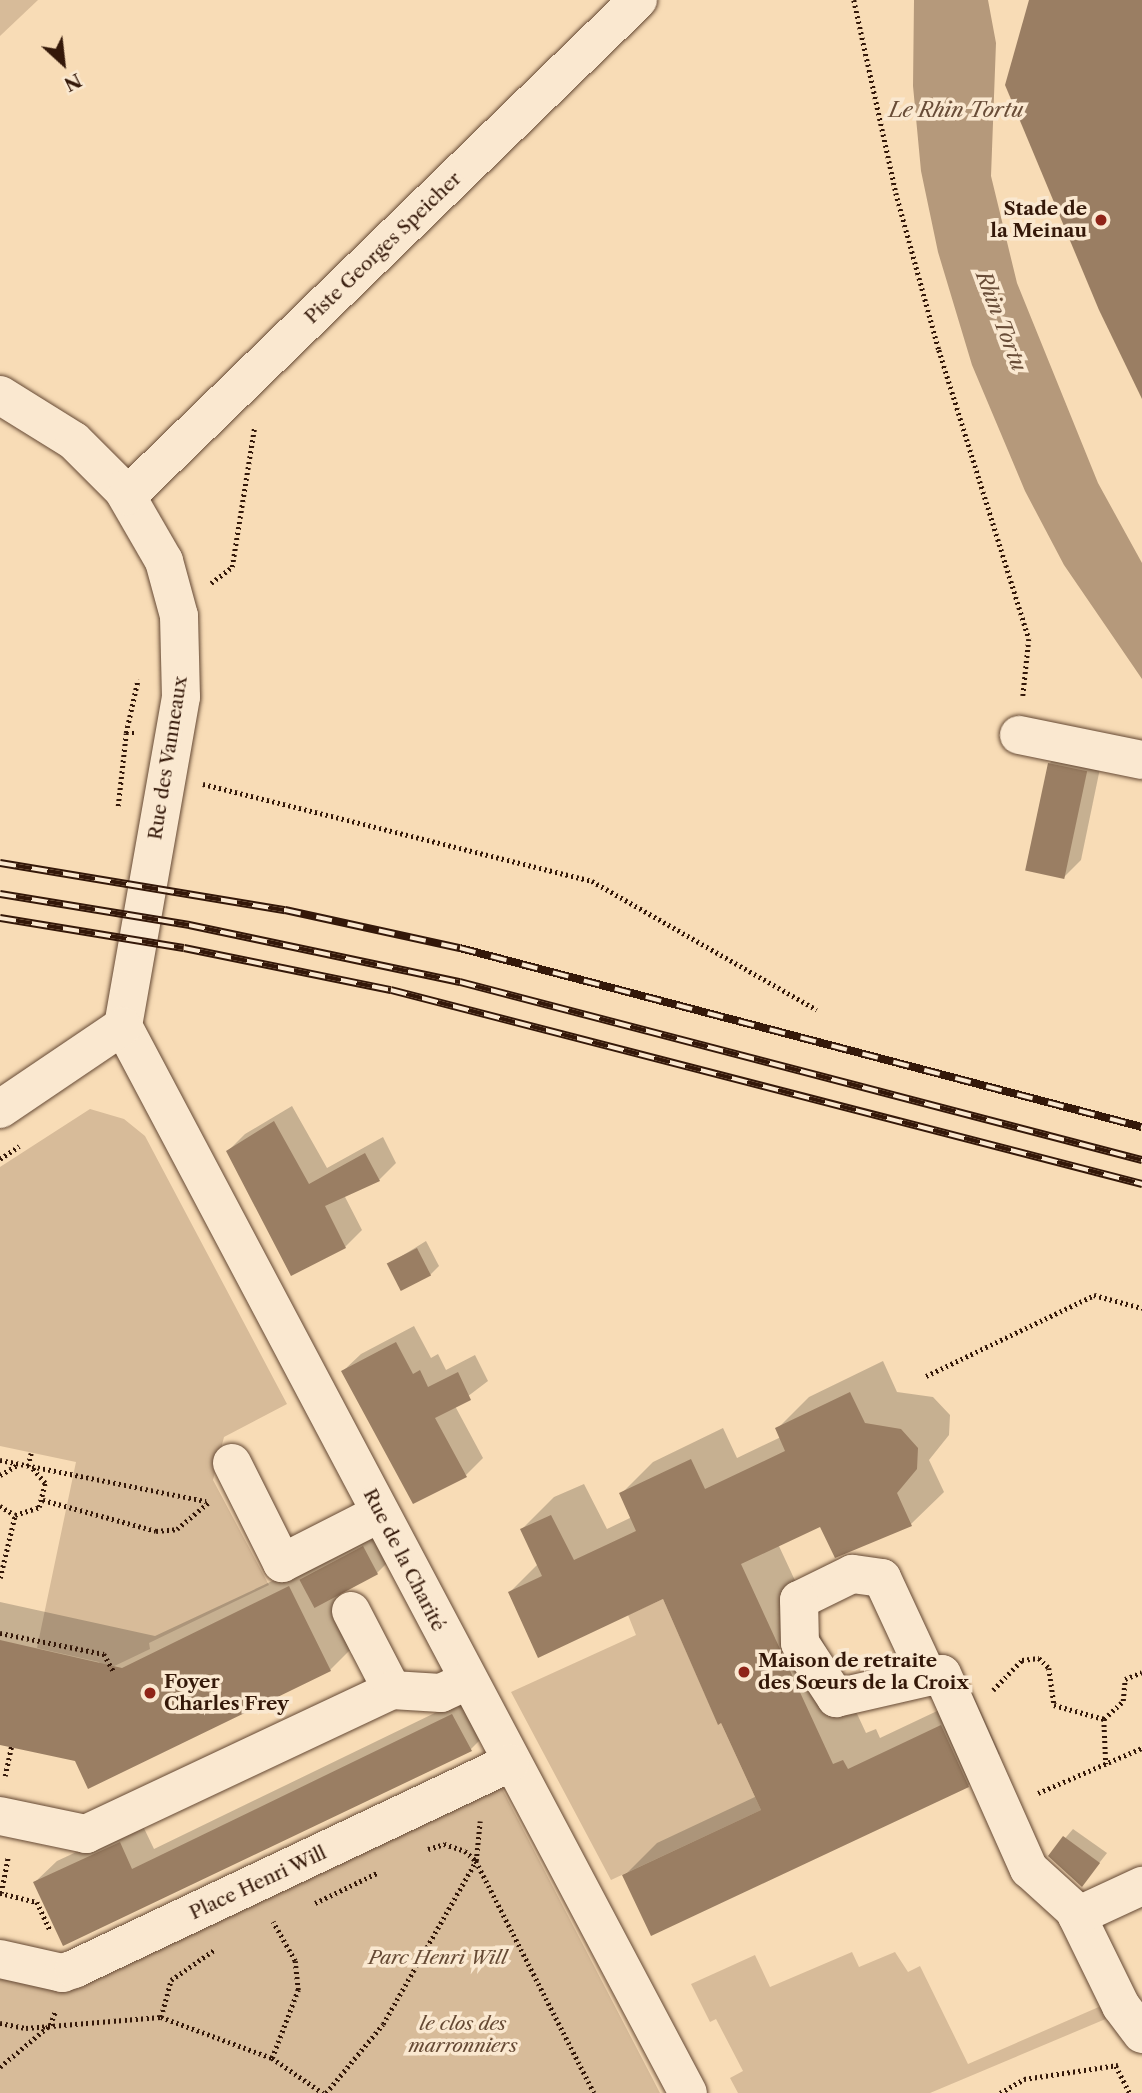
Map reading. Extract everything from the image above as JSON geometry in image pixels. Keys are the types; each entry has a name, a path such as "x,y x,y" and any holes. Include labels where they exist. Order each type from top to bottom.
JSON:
{"street":[{"name":"Piste Georges Speicher","path":"127,496 638,0"},
{"name":"Rue des Vanneaux","path":"0,395 74,441 127,496 164,561 179,616 183,669 123,1026"},
{"path":"1019,735 1142,760"},
{"path":"0,1109 123,1026"},
{"name":"Rue de la Charité","path":"123,1026 510,1763 688,2093"},
{"path":"240,1478 282,1563 380,1513"},
{"path":"351,1611 392,1690"},
{"path":"928,1677 942,1674 1029,1869 1077,1916 1128,2018 1135,2048"},
{"path":"0,1816 86,1834 392,1690 441,1693 467,1681"},
{"name":"Place Henri Will","path":"0,1959 62,1973 74,1969 510,1763"},
{"path":"1077,1916 1142,1886"}],"path":[{"path":"854,0 896,193 939,350 1029,639 1019,735"},
{"path":"210,584 232,567 263,364"},
{"path":"118,815 126,733 140,669"},
{"path":"126,733 169,757 592,881 626,897 817,1010"},
{"path":"926,1376 1094,1295 1142,1308"},
{"path":"28,1466 32,1453"},
{"path":"0,1460 210,1502"},
{"path":"0,1475 10,1466 28,1466 41,1475 43,1500 32,1512 15,1516 0,1506"},
{"path":"43,1500 156,1531 177,1530 240,1478"},
{"path":"0,1578 15,1516"},
{"path":"0,1633 104,1654 114,1672"},
{"path":"964,1722 1022,1660 1039,1658 1049,1668 1054,1705 1104,1719"},
{"path":"1106,1764 1104,1719 1123,1701 1125,1679 1142,1672"},
{"path":"1002,1808 1142,1748"},
{"path":"421,1851 444,1844 465,1851 476,1861 594,2093"},
{"path":"0,1848 9,1850 0,1893 37,1902 52,1934"},
{"path":"0,2023 26,2028 161,2017 272,2058 324,2093 383,2024 476,1861"},
{"path":"313,1904 387,1868"},
{"path":"262,1923 280,1919"},
{"path":"272,2058 298,1990 295,1961 273,1922"},
{"path":"161,2017 171,1980"},
{"path":"0,2067 50,2025"},
{"path":"1000,2093 1024,2079 1101,2070 1135,2048"}],"green space":[{"path":"0,0 38,0 0,36"},
{"path":"90,1109 124,1119 145,1136 287,1404 224,1437 213,1480 269,1585 149,1643 150,1649 104,1671 99,1662 37,1648 76,1462 0,1446 0,1167"},
{"path":"663,1599 718,1724 721,1723 761,1810 611,1880 511,1692 636,1635 628,1615"},
{"name":"Parc Henri Will","path":"498,1781 660,2093 0,2093 0,1971 65,1985"},
{"path":"852,1952 859,1967 895,1952 908,1972 920,1966 968,2064 1101,2006 1108,2018 930,2093 738,2093 730,2078 743,2071 716,2019 710,2022 691,1984 755,1955 770,1987"}],"water":[{"name":"Le Rhin Tortu","path":"914,0 988,0 996,43 991,176 1017,283 1098,483 1142,563 1142,679 1064,565 1025,491 972,365 938,252 921,171 913,86"}],"building":[{"name":"Stade de la Meinau","path":"1029,0 1142,0 1142,399 1099,310 1005,85"},
{"path":"1048,763 1087,771 1064,879 1025,871"},
{"path":"274,1121 309,1184 365,1153 380,1181 325,1206 346,1248 291,1276 226,1151"},
{"path":"417,1248 431,1276 401,1291 387,1263"},
{"path":"396,1342 413,1374 420,1370 428,1387 458,1372 471,1400 435,1418 467,1477 413,1504 341,1371"},
{"name":"Maison de retraite des Sœurs de la Croix","path":"850,1392 865,1423 901,1429 918,1448 917,1469 897,1493 912,1526 835,1558 820,1527 741,1564 833,1764 843,1760 848,1769 941,1725 969,1787 651,1936 622,1875 761,1810 721,1723 718,1725 663,1599 538,1658 508,1592 542,1576 520,1529 551,1515 574,1560 636,1531 619,1493 691,1459 705,1489 785,1451 775,1428"},
{"path":"363,1546 378,1574 314,1608 299,1580"},
{"name":"Foyer Charles Frey","path":"289,1586 331,1671 88,1789 75,1761 0,1745 0,1640 122,1668"},
{"path":"452,1714 472,1751 63,1946 33,1882 120,1842 132,1869"},
{"path":"1063,1836 1100,1863 1082,1887 1048,1856"}],"railway":[{"path":"0,863 285,910 460,948 1142,1127"},
{"path":"0,894 189,925 460,982 1142,1160"},
{"path":"0,918 184,948 391,990 1142,1184"}],"place":[{"name":"Stade de la Meinau","path":"1101,220"},
{"name":"Maison de retraite des Sœurs de la Croix","path":"744,1672"},
{"name":"Foyer Charles Frey","path":"150,1693"}],"water label":[{"name":"Rhin Tortu","path":"1001,321"}],"park label":[{"name":"le clos des marronniers","path":"463,2035"}]}
